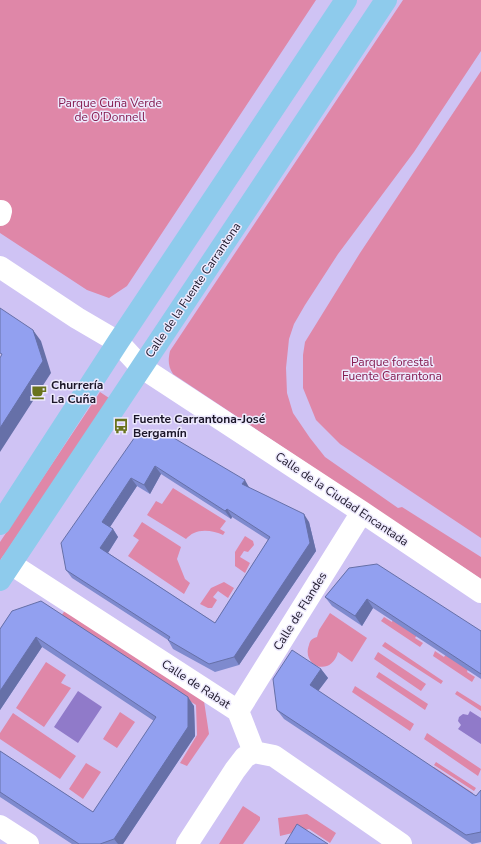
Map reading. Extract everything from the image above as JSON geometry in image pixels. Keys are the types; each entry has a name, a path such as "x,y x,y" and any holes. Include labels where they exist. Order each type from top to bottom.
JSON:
{"main road":[{"path":"0,524 118,342 346,0"},
{"name":"Calle de la Fuente Carrantona","path":"5,572 386,0"}],"street":[{"name":"Calle de la Ciudad Encantada","path":"0,267 77,318 118,342 141,367 481,592"},
{"name":"Calle de Flandes","path":"238,711 362,512"},
{"name":"Calle de Rabat","path":"5,572 238,711 254,752"},
{"path":"187,844 245,757 254,752 274,756 401,844"},
{"path":"0,826 28,844"}],"green space":[{"name":"Parque Cuña Verde de O'Donnell","path":"0,0 316,0 127,286 109,298 87,290 0,233"},
{"path":"403,0 481,0 481,51 414,152 338,254 294,324 289,339 286,368 287,393 293,413 325,457 398,508 402,507 481,557 481,579 173,374 169,363 170,351"},
{"name":"Parque forestal Fuente Carrantona","path":"481,71 481,538 340,444 316,420 303,388 303,355 305,342 360,253"},
{"path":"100,392 109,398 0,561 0,542"},
{"path":"173,488 226,521 220,529 225,532 223,535 216,532 201,531 193,533 186,539 147,515 156,501 162,504"},
{"path":"142,522 181,547 177,559 185,579 190,583 184,594 128,556 139,540 133,536"},
{"path":"245,536 253,541 254,545 248,552 244,551 240,557 250,563 245,573 235,566 235,552"},
{"path":"224,582 234,588 228,598 218,591 213,597 217,600 212,608 208,608 200,604 211,588"},
{"path":"66,609 204,701 209,734 187,766 180,763 197,735 196,705 61,616"},
{"path":"330,613 367,638 352,662 338,652 334,660 329,665 324,667 318,666 309,659 309,645 314,638 317,637 319,630"},
{"path":"384,617 392,622 393,619 417,635 415,638 423,643 420,647 381,621"},
{"path":"385,642 443,681 441,684 382,646"},
{"path":"435,651 444,657 446,654 468,669 467,672 475,677 472,682 433,656"},
{"path":"378,652 426,684 421,691 374,659"},
{"path":"46,662 66,675 61,683 71,688 44,727 16,708"},
{"path":"379,672 428,704 425,710 376,677"},
{"path":"355,686 414,724 410,731 352,692"},
{"path":"457,691 481,706 481,711 455,694"},
{"path":"120,712 135,722 117,748 103,739"},
{"path":"13,713 76,756 60,779 0,739 0,733"},
{"path":"427,733 481,769 478,776 424,739"},
{"path":"436,762 476,788 474,791 434,765"},
{"path":"86,763 101,772 83,799 69,789"},
{"path":"434,767 473,793 470,797 431,771"},
{"path":"243,806 260,817 260,820 243,844 219,844"},
{"path":"307,814 336,833 330,843 309,829 280,836 278,818"}],"shaded area":[{"path":"78,691 102,707 78,743 54,727"},
{"path":"470,711 481,718 481,744 458,729 461,725 458,721 459,717 463,714 468,715"}],"building":[{"path":"0,308 33,330 43,361 0,428 0,358 2,354 0,353"},
{"path":"162,431 245,480 242,484 304,514 310,543 234,657 209,664 168,640 170,637 66,570 61,543 137,434","holes":["155,466 225,511 227,509 270,537 215,623 100,548 113,529 102,522 131,478 144,485"]},
{"path":"377,564 481,631 481,674 367,599 355,616 325,597 349,568"},
{"path":"41,601 188,697 188,727 114,839 100,844 79,844 0,792 0,751 93,812 156,717 36,637 0,691 0,629 12,611"},
{"path":"292,650 321,669 310,685 476,796 481,790 481,832 466,835 277,710 273,679"},
{"path":"297,824 328,844 285,844"}],"place":[{"name":"Churrería La Cuña","path":"39,392"},
{"name":"Fuente Carrantona-José Bergamín","path":"121,426"}]}
